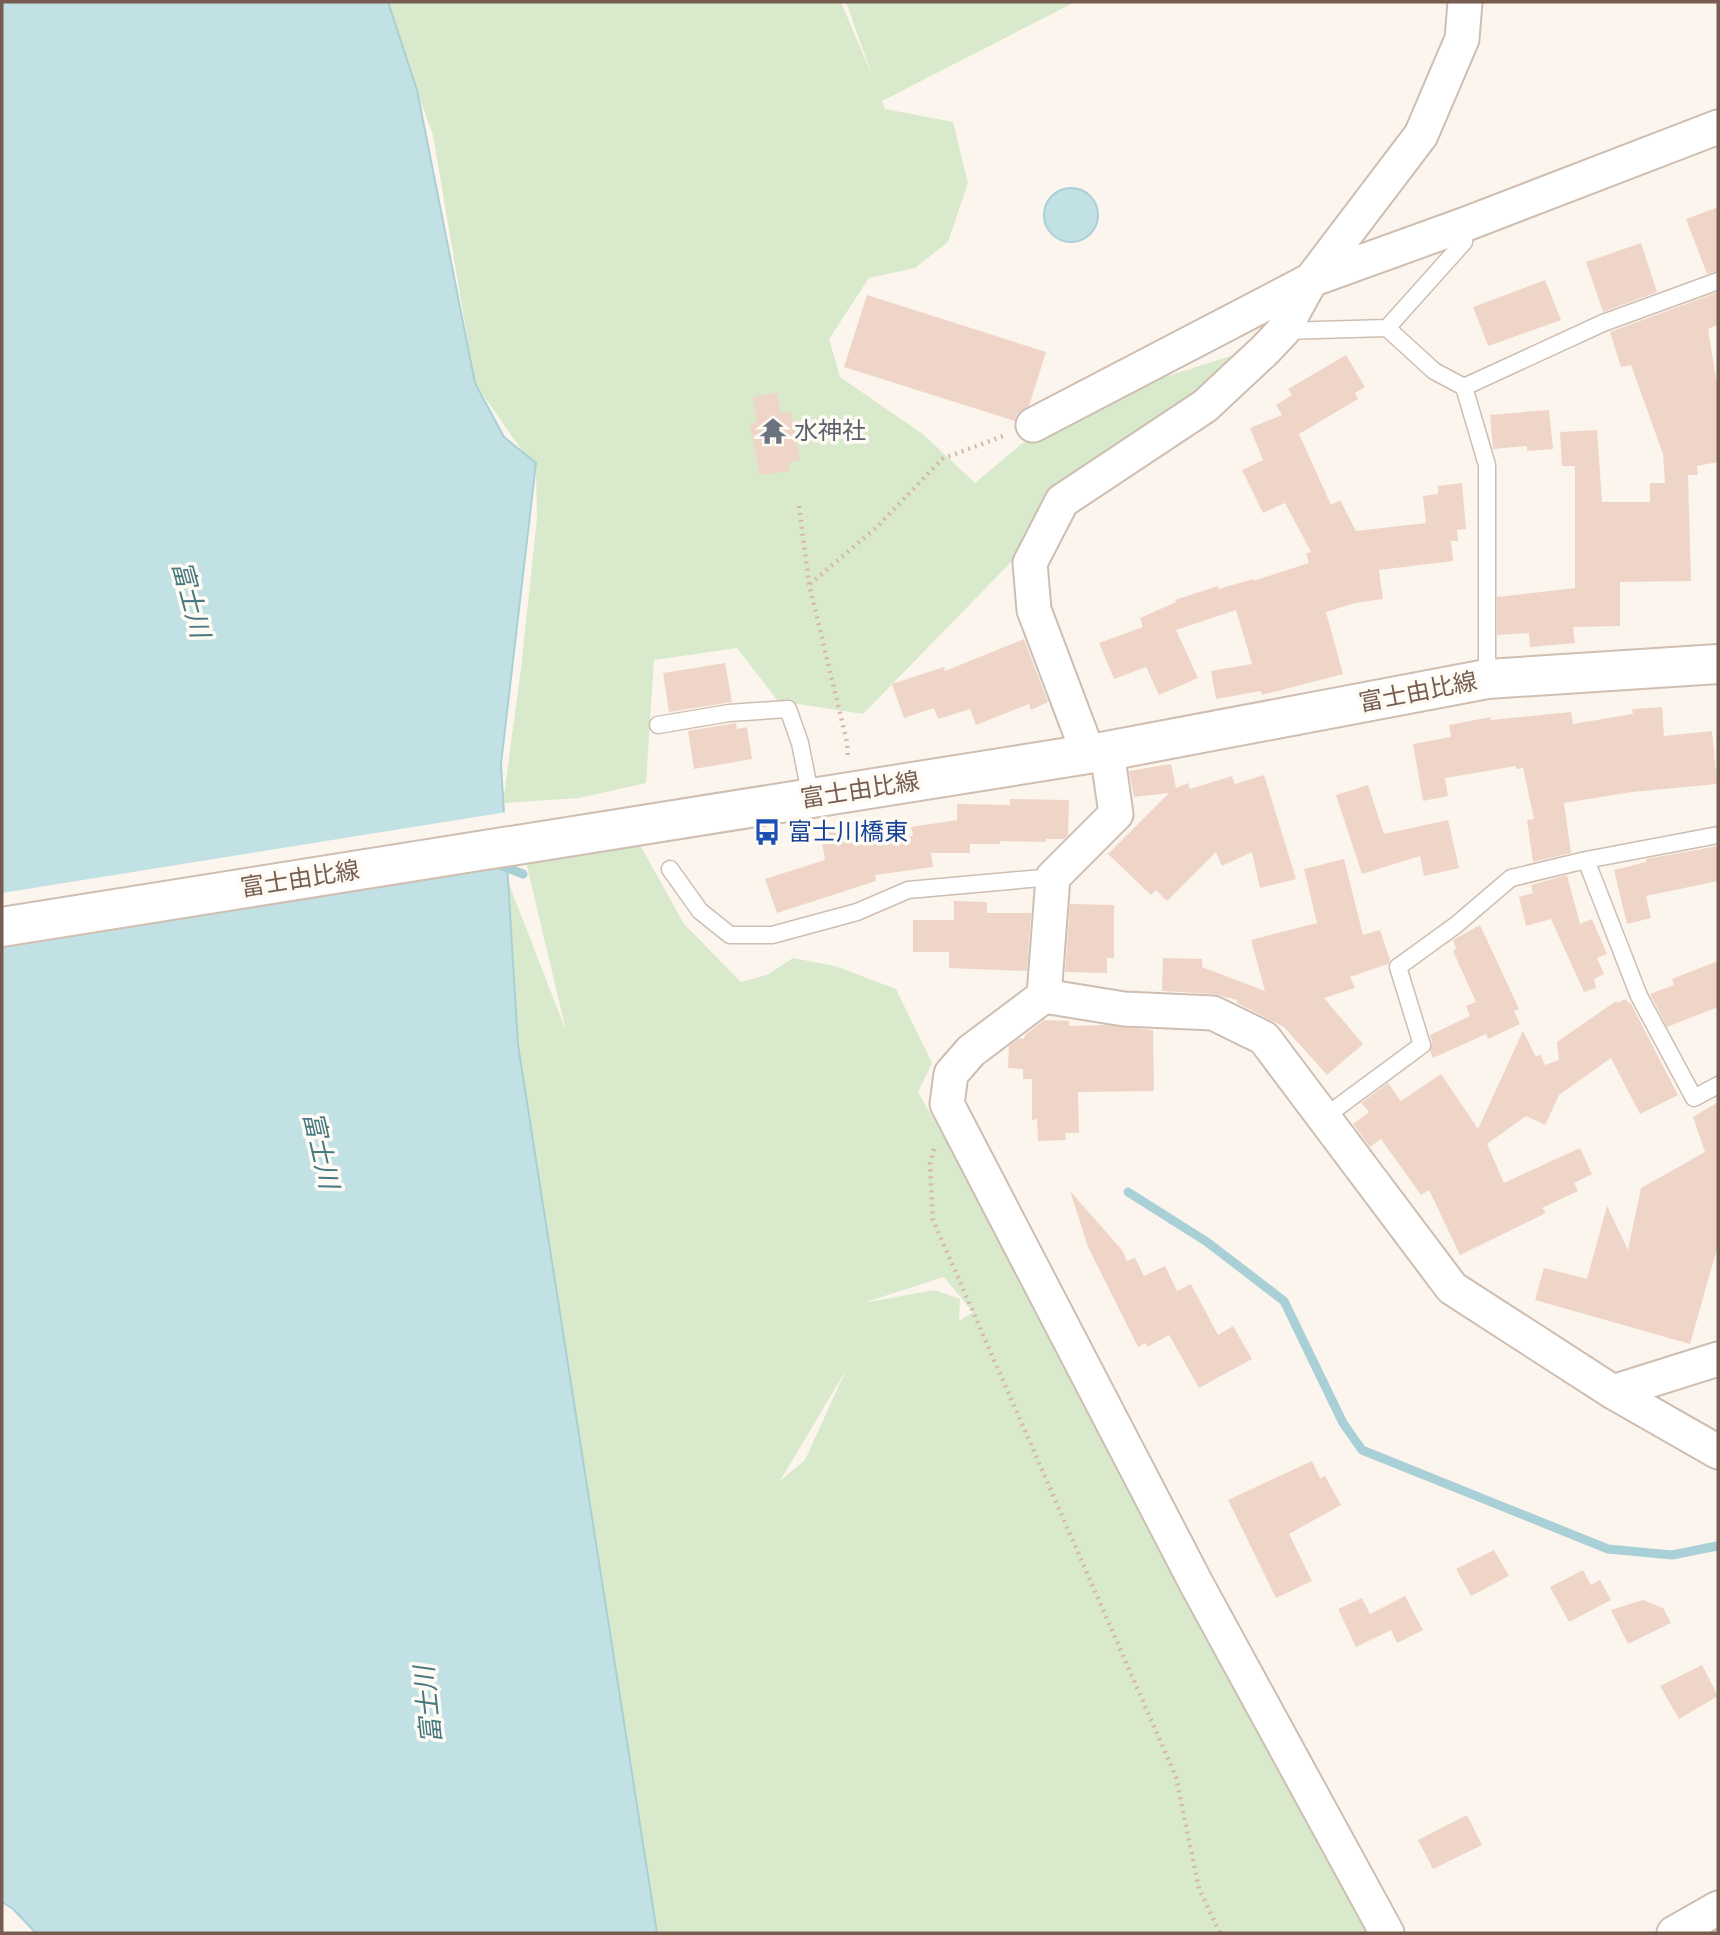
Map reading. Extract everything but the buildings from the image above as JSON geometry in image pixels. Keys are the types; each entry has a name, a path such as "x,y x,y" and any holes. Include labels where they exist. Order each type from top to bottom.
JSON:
{"main road":[{"name":"富士由比線","path":"2,927 1098,752 1487,679 1718,664"}],"street":[{"path":"1044,996 1052,877 1116,814 1098,752 1034,610 1030,563 1062,501 1205,406 1283,331 1311,280 1422,135 1462,39 1465,2"},
{"path":"1033,425 1311,280 1466,224 1718,127"},
{"path":"1387,1933 1197,1585 947,1104 951,1074 971,1051 1044,996 1124,1009 1213,1013 1264,1038 1452,1288 1613,1392 1718,1452"},
{"path":"1613,1392 1718,1359"},
{"path":"1674,1933 1718,1908"}],"lane":[{"path":"1387,328 1464,242 1466,224"},
{"path":"1464,387 1603,323 1718,281"},
{"path":"1283,331 1387,328 1434,371 1464,387 1487,465 1487,679"},
{"path":"658,725 729,713 788,709 800,743 811,798"},
{"path":"1323,1118 1422,1045 1398,967 1456,925 1511,878 1586,860 1718,835"},
{"path":"1586,860 1639,996 1694,1098 1718,1085"},
{"path":"670,869 700,911 730,935 772,934 857,912 908,890 1052,877"}],"path":[{"path":"809,584 877,527 942,459 1033,425"},
{"path":"799,506 809,584 847,742 849,792"},
{"path":"947,1104 930,1164 933,1220 1176,1777 1199,1889 1220,1933"}],"green space":[{"path":"384,2 841,2 873,78 846,2 1075,2 882,101 885,109 953,122 968,183 948,242 915,268 869,278 829,339 840,377 924,435 975,483 1062,410 1246,351 1022,551 863,714 778,701 737,648 654,660 646,783 579,798 503,803 537,518 536,471 475,383 433,135"},
{"path":"640,845 684,924 741,982 767,975 793,958 835,966 896,989 932,1063 918,1092 1197,1585 1387,1933 623,1933 533,1565 507,879 566,1031 526,862","holes":["944,1277 973,1312 959,1321 960,1299 934,1290 863,1303","846,1370 805,1460 780,1481"]}],"water":[{"name":"富士川","path":"2,2 388,2 417,90 475,383 504,437 536,463 501,764 518,1045 657,1933 36,1933 13,1909 2,1902"},
{"path":"1076,188 1086,192 1094,200 1098,215 1094,230 1086,238 1066,242 1056,238 1048,230 1044,210 1048,200 1056,192"}],"pier":[{"path":"507,812 510,864 2,946 2,893"}],"waterway":[{"path":"495,863 523,874"},
{"path":"1128,1192 1207,1242 1284,1301 1343,1423 1362,1450 1608,1549 1672,1555 1717,1546"}],"place":[{"name":"水神社","path":"773,431"},
{"name":"富士川橋東","path":"767,832"}]}
